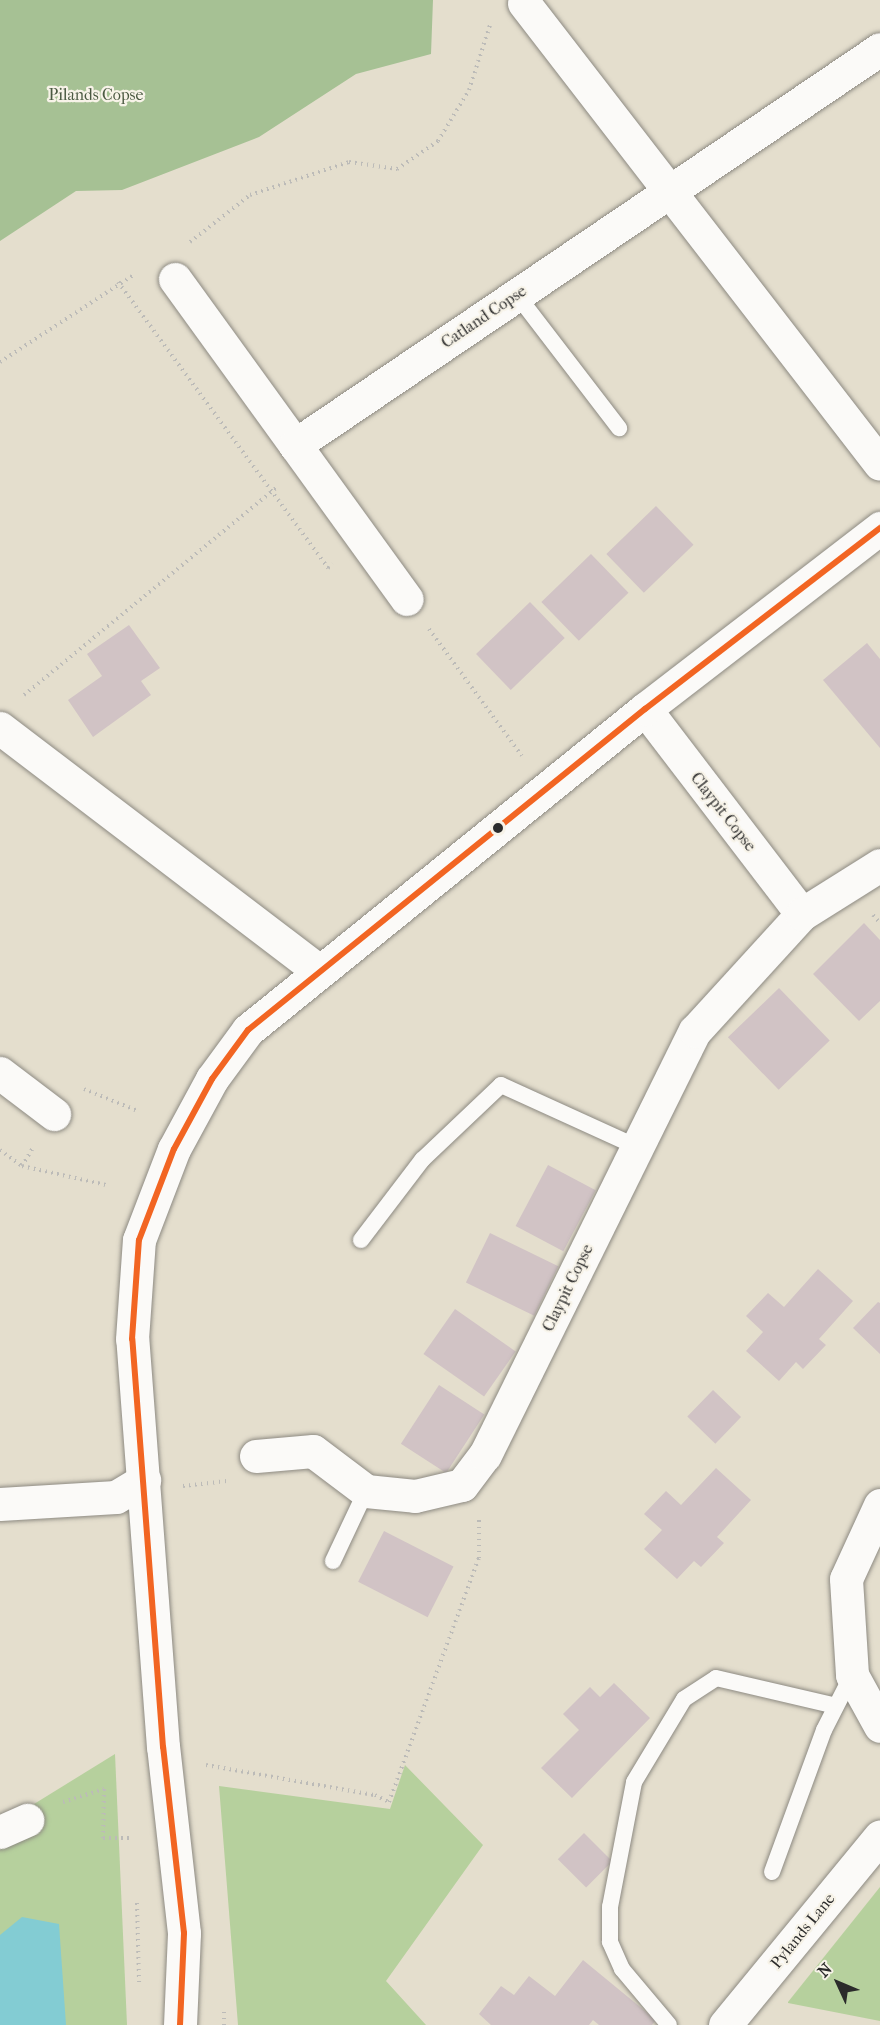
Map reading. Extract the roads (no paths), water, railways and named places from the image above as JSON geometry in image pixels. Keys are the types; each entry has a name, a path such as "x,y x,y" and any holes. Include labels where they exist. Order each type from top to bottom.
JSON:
{"street":[{"path":"524,3 672,189 880,464"},
{"name":"Catland Copse","path":"298,448 517,294 880,49"},
{"path":"167,266 407,599"},
{"path":"180,2025 184,1933 163,1747 132,1339 139,1240 174,1149 212,1079 249,1030 645,709 880,528"},
{"name":"Claypit Copse","path":"645,709 802,914"},
{"path":"0,728 319,971"},
{"name":"Claypit Copse","path":"366,1491 415,1496 462,1485 485,1455 695,1031 802,914 880,865"},
{"path":"0,1073 54,1114"},
{"path":"256,1456 313,1451 366,1491"},
{"path":"0,1504 116,1497 144,1480"},
{"path":"880,1505 846,1579 852,1674 880,1726"},
{"name":"Pylands Lane","path":"725,2025 880,1836"}],"lane":[{"path":"517,294 619,428"},
{"path":"361,1240 422,1160 501,1085 637,1147"},
{"path":"333,1561 366,1491"},
{"path":"771,1872 836,1706 852,1674"},
{"path":"669,2025 622,1969 610,1942 610,1907 634,1782 684,1699 716,1678 836,1706"}],"water":[{"path":"22,1917 59,1924 66,2025 0,2025 0,1935"}],"park label":[{"name":"Pilands Copse","path":"96,95"}]}
